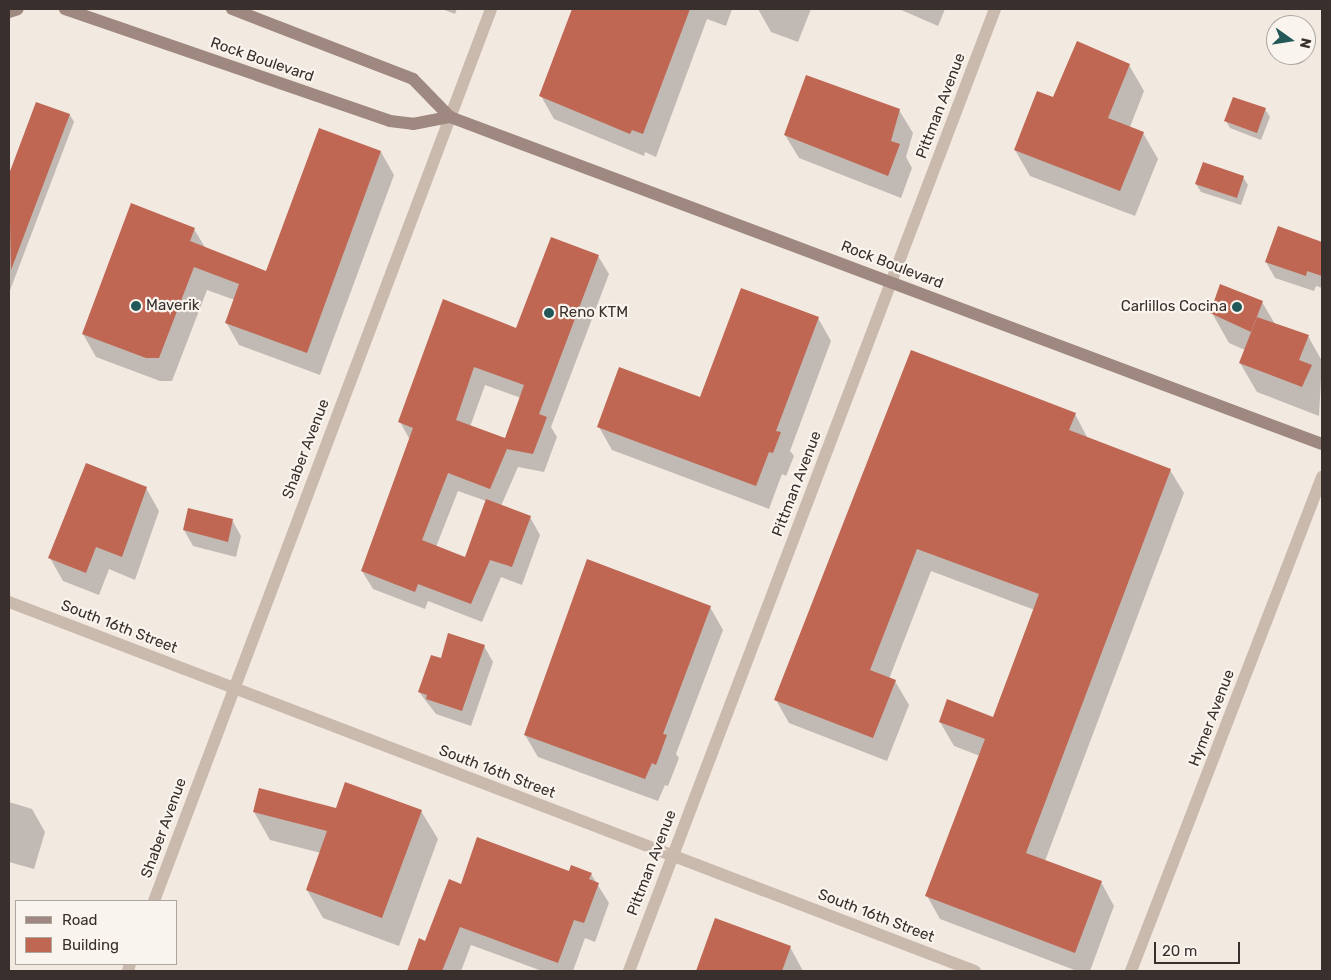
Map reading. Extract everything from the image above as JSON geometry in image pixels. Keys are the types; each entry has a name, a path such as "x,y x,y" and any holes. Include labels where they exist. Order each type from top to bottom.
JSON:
{"main road":[{"path":"9,12 18,9"},
{"name":"Rock Boulevard","path":"65,9 390,122 413,124 450,117"},
{"name":"Rock Boulevard","path":"239,10 413,78 450,117 1322,444"}],"street":[{"name":"Shaber Avenue","path":"154,900 491,9"},
{"name":"Pittman Avenue","path":"629,971 995,9"},
{"name":"Hymer Avenue","path":"1131,971 1322,477"},
{"name":"South 16th Street","path":"9,602 975,971"}],"building":[{"path":"572,9 690,9 643,134 632,130 630,134 539,96"},
{"path":"1077,41 1130,64 1108,118 1144,132 1120,191 1014,150 1037,91 1053,97"},
{"path":"806,75 900,109 891,141 900,144 888,176 784,135"},
{"path":"1233,97 1266,108 1257,133 1224,121"},
{"path":"36,102 70,114 11,270 9,174"},
{"path":"319,128 381,151 307,353 225,323 239,284 194,267 159,358 146,358 82,334 131,203 195,228 190,241 266,271"},
{"path":"1203,162 1244,176 1237,198 1195,184"},
{"path":"1278,226 1322,242 1322,276 1307,271 1306,276 1265,262"},
{"path":"551,237 599,255 539,414 547,417 533,454 507,449 490,489 448,473 422,540 465,557 486,499 531,516 512,567 490,560 471,604 418,584 415,592 361,571 413,428 398,422 443,299 516,328","holes":["474,367 524,385 505,438 456,420"]},
{"name":"Carlillos Cocina","path":"1220,284 1263,301 1251,332 1210,313"},
{"path":"741,288 819,317 776,431 781,432 773,453 769,452 756,486 597,427 619,367 700,397"},
{"path":"1257,317 1309,335 1299,360 1312,365 1302,387 1239,363"},
{"path":"911,350 1076,413 1069,430 1171,469 1026,853 1102,881 1075,953 925,896 985,739 939,722 947,699 993,717 1039,594 917,549 870,670 896,680 873,738 774,700"},
{"path":"86,463 147,487 122,557 96,547 86,573 48,558"},
{"path":"188,508 233,519 228,542 183,530"},
{"path":"587,559 711,606 663,734 667,735 656,765 652,763 645,779 524,735"},
{"path":"448,633 485,645 462,711 426,699 427,695 418,692 431,655 441,658"},
{"path":"345,782 422,810 382,918 306,890 327,831 253,812 259,788 336,808"},
{"path":"477,837 569,871 571,865 592,873 589,879 599,883 584,923 574,920 558,963 460,927 442,971 407,971 419,938 425,941 449,879 461,884"},
{"path":"715,918 791,946 782,971 696,971"}],"place":[{"name":"Maverik","path":"136,306"},
{"name":"Carlillos Cocina","path":"1237,307"},
{"name":"Reno KTM","path":"549,313"}]}
